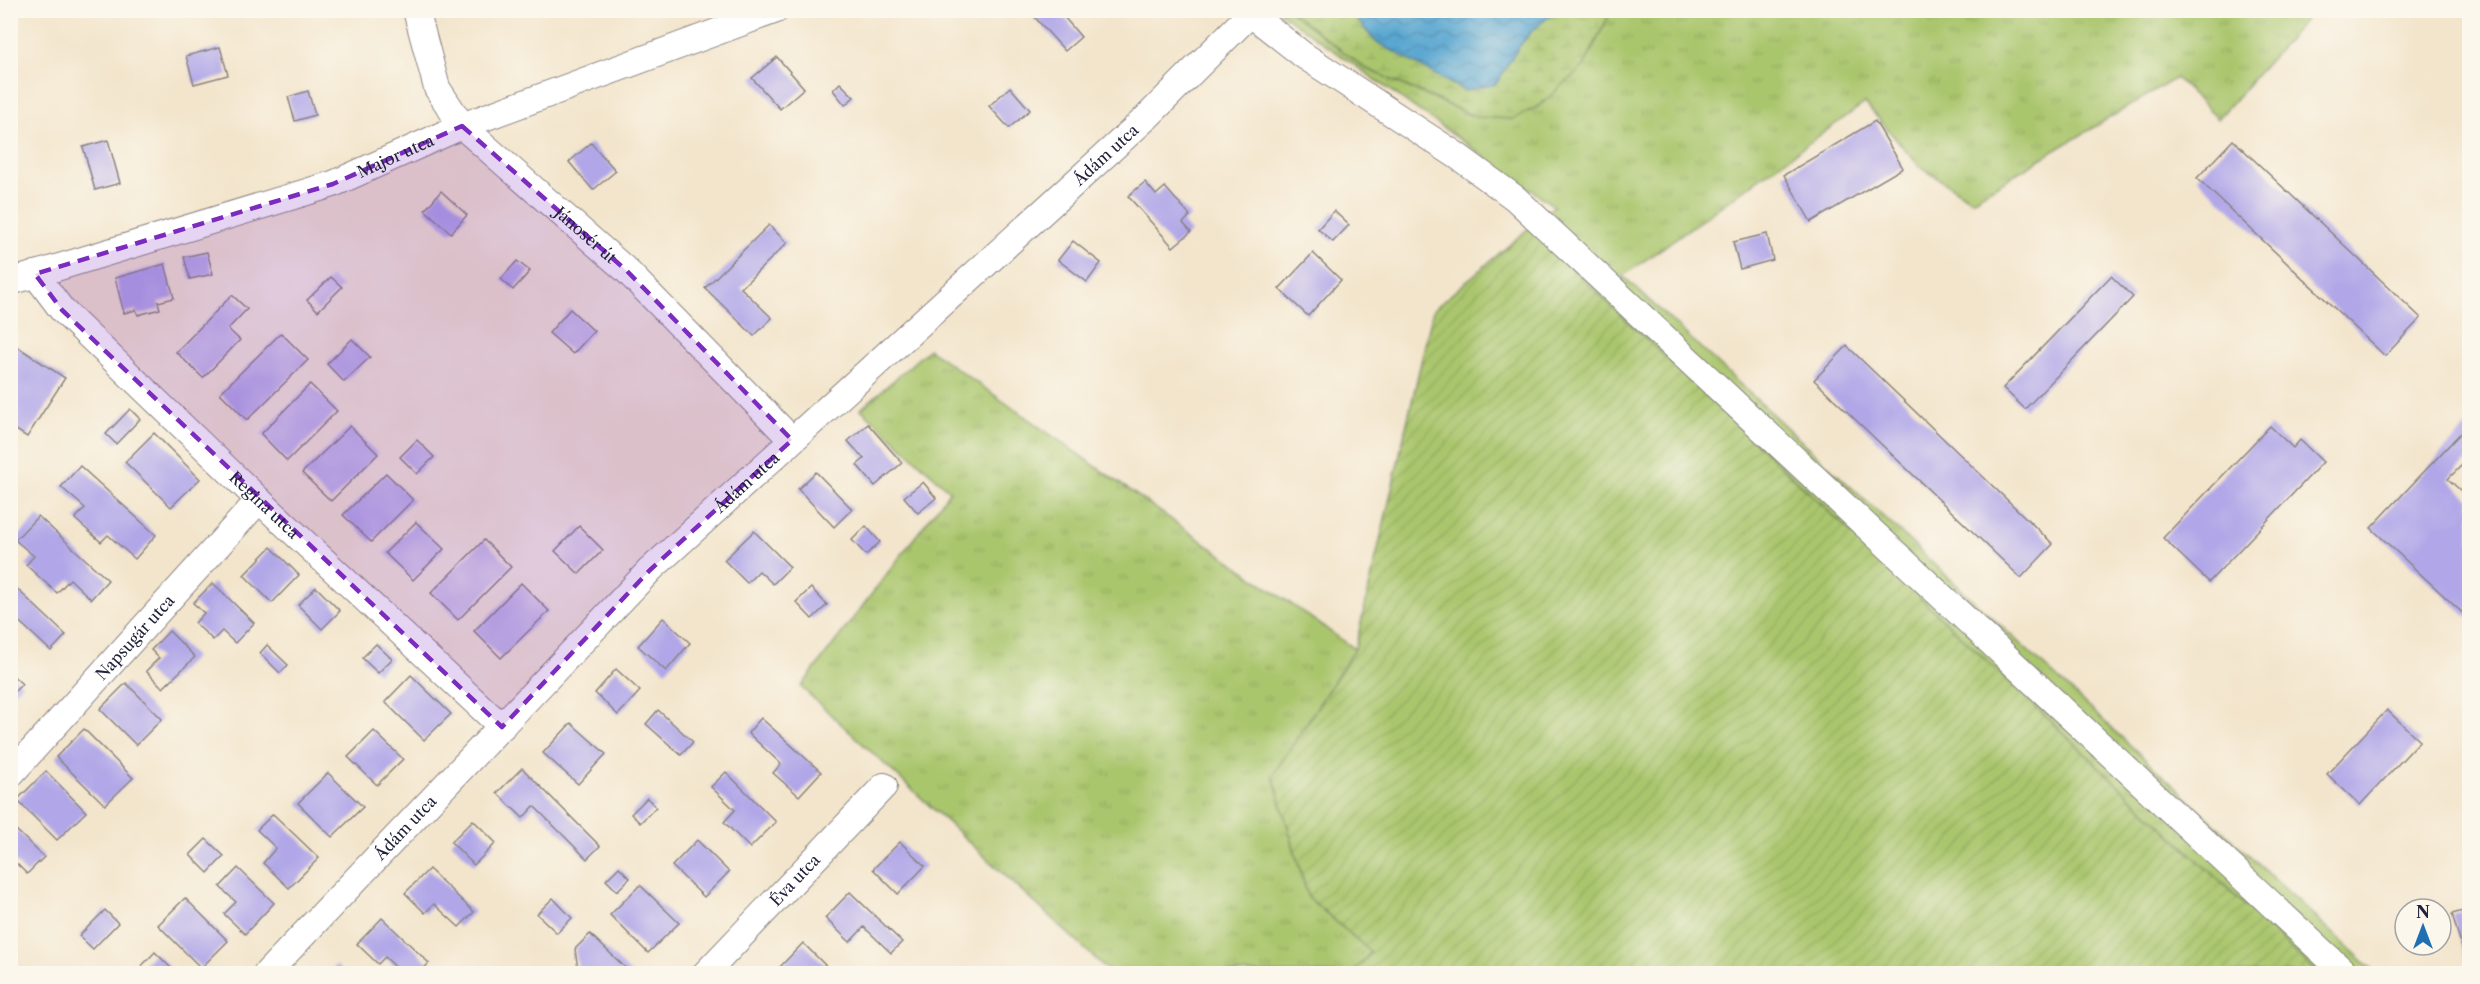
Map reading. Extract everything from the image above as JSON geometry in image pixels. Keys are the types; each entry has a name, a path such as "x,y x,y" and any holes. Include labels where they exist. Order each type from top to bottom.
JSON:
{"street":[{"name":"Jánosér út","path":"416,10 437,88 462,126 627,271 792,440"},
{"name":"Major utca","path":"10,282 333,184 462,126 776,10"},
{"name":"Ádám utca","path":"267,974 650,570 1147,117 1248,12"},
{"path":"1248,12 1303,55 1456,155 1515,198 2346,974"},
{"name":"Regina utca","path":"35,274 62,310 259,500 502,727"},
{"name":"Napsugár utca","path":"10,775 259,500"},
{"name":"Éva utca","path":"705,974 884,786"}],"highlighted area":[{"path":"462,126 627,271 792,440 650,570 502,727 62,310 35,274 333,184"}],"green space":[{"path":"1278,11 1290,11 1365,68 1475,117 1584,66 1611,11 2313,11 2218,119 2176,78 1972,200 1919,166 1865,103 1623,276 2376,973 2317,973 1529,228 1554,206"},
{"path":"1290,11 1350,11 1375,41 1514,53 1535,25 1557,11 1611,11 1584,66 1539,106 1513,119 1476,117 1365,68"},
{"path":"1529,228 2317,973 1353,973 1371,952 1308,897 1273,775 1355,649 1433,310"},
{"path":"929,349 1355,649 1273,775 1308,897 1371,952 1353,973 1111,973 801,687 950,491 861,409"}],"water":[{"path":"1350,11 1557,11 1529,35 1515,52 1496,84 1464,91 1375,41"}],"building":[{"path":"1032,10 1058,10 1081,37 1065,51 1030,12"},
{"path":"220,47 228,75 194,84 186,56"},
{"path":"777,57 804,88 780,109 752,78"},
{"path":"840,83 854,97 845,105 833,90"},
{"path":"1010,87 1030,110 1009,128 989,106"},
{"path":"308,91 315,115 295,121 288,97"},
{"path":"1875,121 1903,168 1811,222 1784,175"},
{"path":"108,140 120,183 95,190 83,147"},
{"path":"2233,140 2421,318 2385,356 2197,178"},
{"path":"591,143 616,171 593,190 569,162"},
{"path":"1145,182 1156,195 1165,187 1190,216 1183,223 1191,232 1173,247 1128,196"},
{"path":"441,191 467,215 451,233 425,210"},
{"path":"1334,211 1349,225 1333,242 1318,229"},
{"path":"769,225 787,243 741,288 772,318 754,336 705,288"},
{"path":"1767,234 1773,260 1740,269 1733,242"},
{"path":"1073,241 1101,263 1087,282 1058,260"},
{"path":"207,252 213,274 190,279 184,257"},
{"path":"1313,253 1341,280 1308,316 1279,289"},
{"path":"517,261 530,271 513,290 501,279"},
{"path":"165,264 174,298 158,302 160,309 138,315 136,310 124,313 115,278"},
{"path":"2111,276 2133,297 2025,409 2003,388"},
{"path":"331,277 342,287 318,311 307,300"},
{"path":"232,295 247,309 228,329 240,340 203,378 176,352"},
{"path":"570,309 594,331 573,354 549,333"},
{"path":"281,333 308,360 247,420 220,393"},
{"path":"352,339 370,357 344,382 327,364"},
{"path":"10,342 65,378 27,437 10,426"},
{"path":"1847,346 2053,544 2021,578 1814,380"},
{"path":"310,384 337,411 287,461 261,434"},
{"path":"130,409 140,419 116,444 106,434"},
{"path":"2470,423 2470,457 2448,479 2470,499 2470,620 2371,528"},
{"path":"868,424 902,463 875,486 857,465 864,459 848,441"},
{"path":"350,426 378,454 331,501 302,473"},
{"path":"2270,426 2293,448 2300,440 2323,462 2209,582 2163,538"},
{"path":"154,433 200,479 171,507 125,462"},
{"path":"417,440 434,457 417,474 400,457"},
{"path":"80,466 156,535 135,559 108,535 101,542 75,519 85,508 61,487"},
{"path":"816,472 852,509 834,527 798,489"},
{"path":"386,473 413,500 371,542 343,515"},
{"path":"923,482 936,498 918,513 904,497"},
{"path":"38,516 108,580 91,599 70,579 57,593 26,565 34,556 15,540"},
{"path":"416,522 444,549 413,580 385,553"},
{"path":"579,526 603,550 579,574 555,551"},
{"path":"866,526 880,542 866,555 852,540"},
{"path":"754,531 790,567 773,584 759,571 747,583 724,560"},
{"path":"484,540 511,567 458,620 431,593"},
{"path":"271,547 299,575 272,603 244,575"},
{"path":"213,583 254,623 235,643 222,631 213,640 195,623 204,613 193,603"},
{"path":"521,583 549,611 501,658 474,631"},
{"path":"15,587 66,635 51,651 10,613 10,592"},
{"path":"316,587 340,611 322,629 298,605"},
{"path":"811,588 827,605 812,619 796,602"},
{"path":"663,618 690,643 666,671 638,646"},
{"path":"169,631 195,657 163,688 146,671 159,658 151,650"},
{"path":"376,644 392,659 378,673 362,658"},
{"path":"267,645 288,665 280,673 260,653"},
{"path":"616,669 640,691 618,715 595,693"},
{"path":"10,673 22,684 10,696"},
{"path":"411,675 451,714 424,740 385,702"},
{"path":"126,683 162,719 136,745 100,709"},
{"path":"658,710 693,742 681,755 646,724"},
{"path":"2387,710 2420,741 2360,805 2327,774"},
{"path":"761,718 821,772 799,796 773,773 781,764 748,733"},
{"path":"571,723 606,754 578,784 543,753"},
{"path":"84,729 133,778 105,805 56,757"},
{"path":"374,731 403,759 377,785 348,757"},
{"path":"522,768 600,846 587,859 534,806 523,818 497,793"},
{"path":"46,771 86,812 57,840 17,800"},
{"path":"726,772 776,822 750,848 724,822 735,810 711,787"},
{"path":"328,773 363,807 332,837 298,803"},
{"path":"647,798 656,807 640,823 631,814"},
{"path":"273,814 319,858 289,888 263,863 276,848 257,830"},
{"path":"473,820 496,843 474,865 451,842"},
{"path":"10,824 44,857 27,874 10,857"},
{"path":"206,839 224,856 208,873 190,855"},
{"path":"697,840 729,872 704,897 672,866"},
{"path":"900,842 925,866 898,894 873,869"},
{"path":"619,867 630,878 617,891 606,880"},
{"path":"238,868 274,903 245,934 224,914 236,902 220,887"},
{"path":"429,869 474,912 459,927 434,904 425,913 405,893"},
{"path":"640,885 679,923 648,953 610,915"},
{"path":"850,892 902,942 891,953 864,927 850,942 825,918"},
{"path":"185,898 228,941 201,968 158,925"},
{"path":"553,898 572,918 557,933 537,914"},
{"path":"2470,909 2470,957 2465,958 2453,914"},
{"path":"105,910 118,923 93,949 79,936"},
{"path":"382,918 429,963 419,974 403,974 385,957 378,964 357,944"},
{"path":"590,934 632,974 582,974 578,969 575,949"},
{"path":"803,943 834,974 783,974 778,969"},
{"path":"155,952 177,974 134,974"},
{"path":"336,965 345,974 329,974"},
{"path":"1034,967 1040,974 1027,974"}]}
